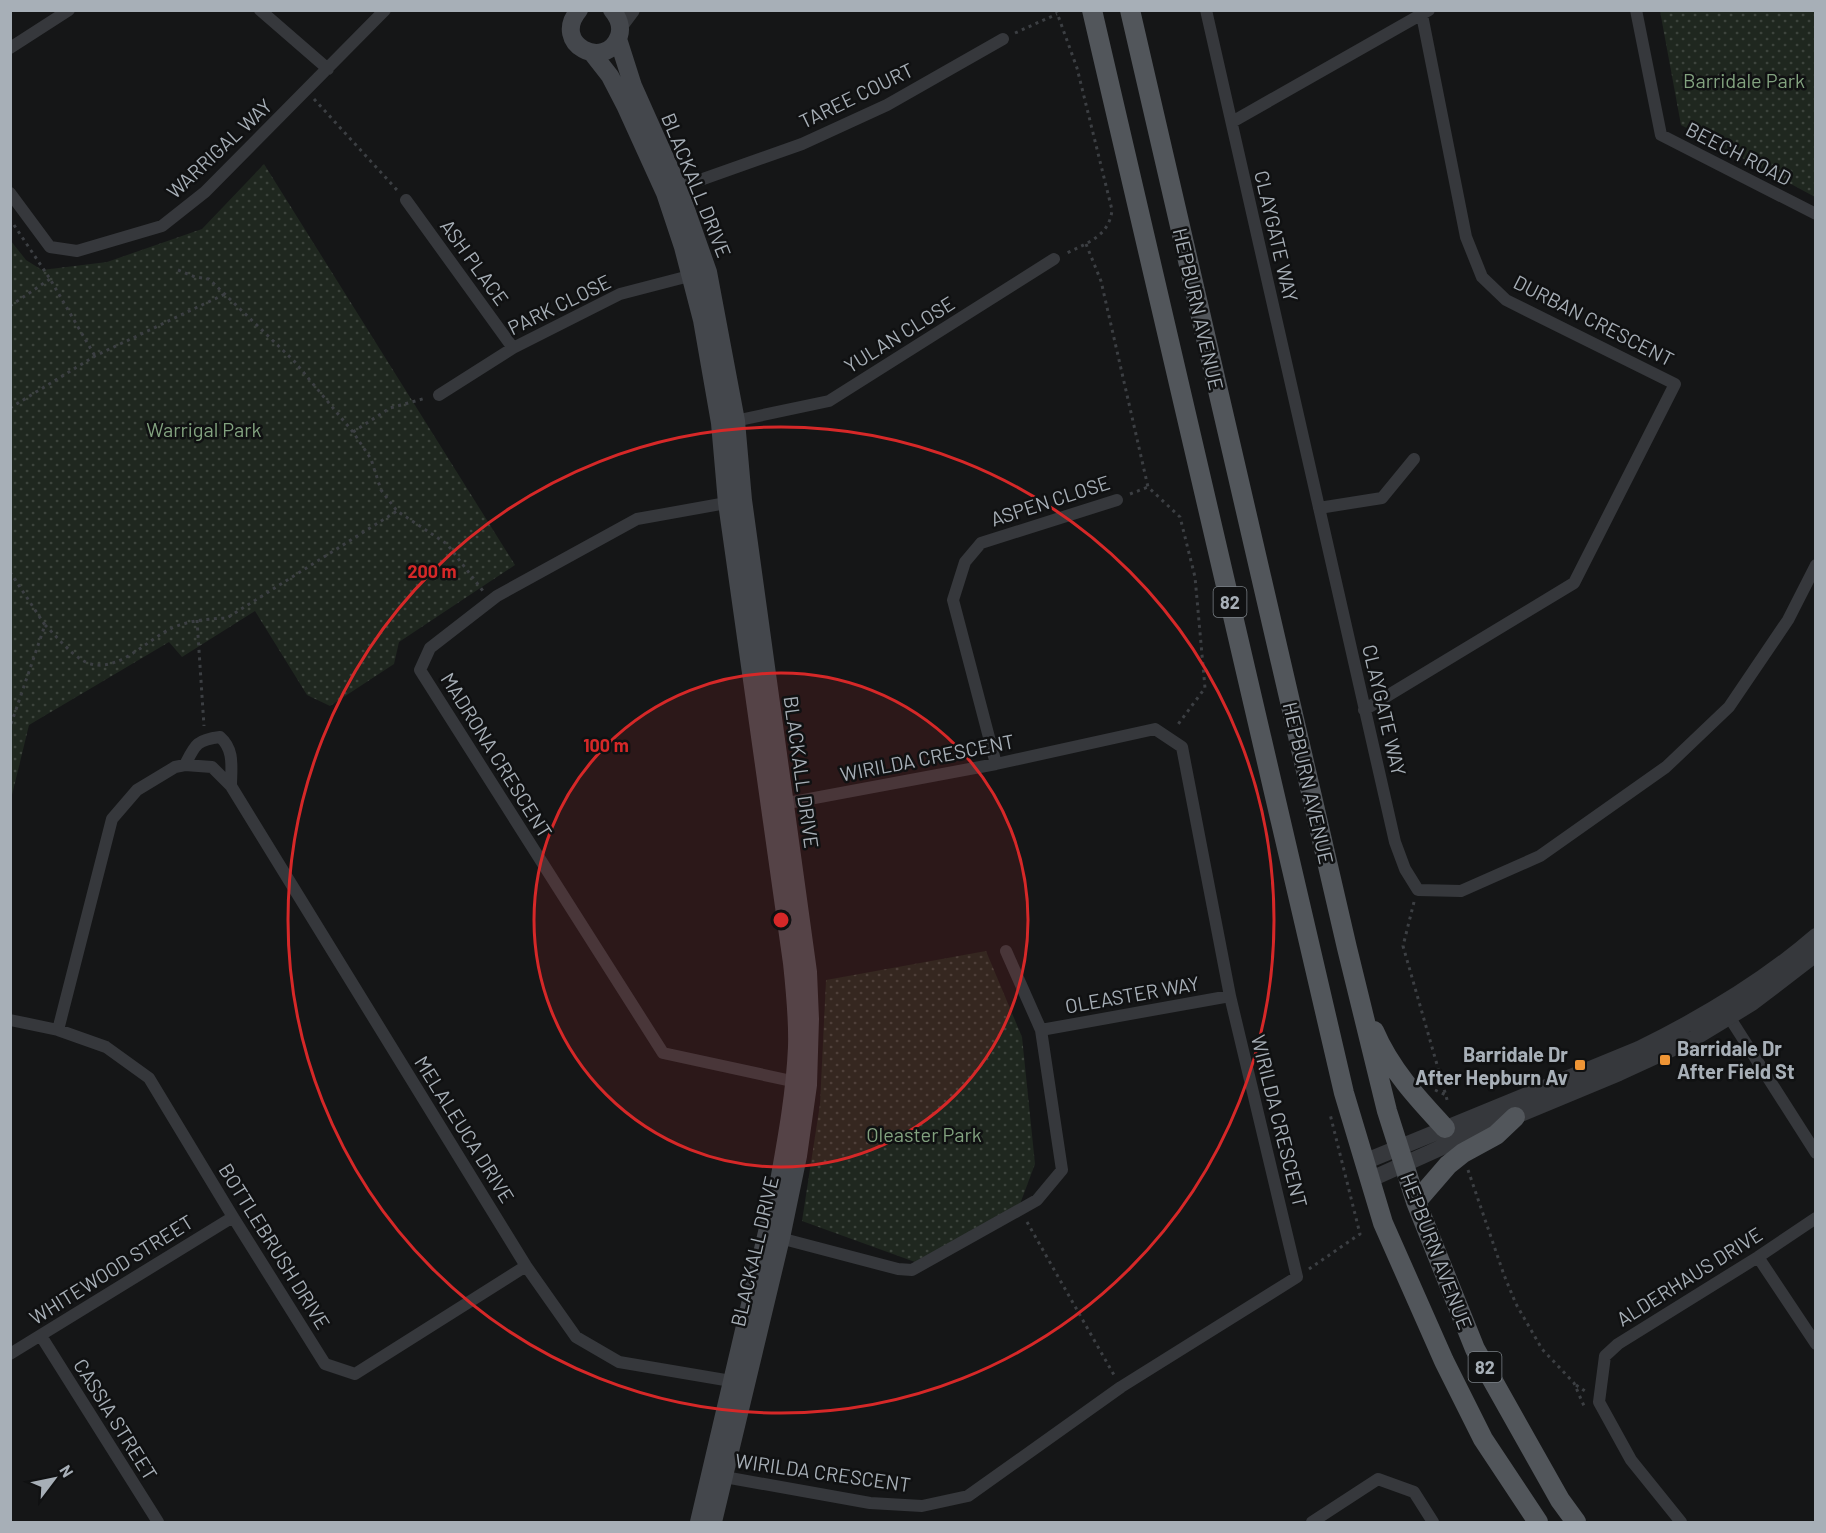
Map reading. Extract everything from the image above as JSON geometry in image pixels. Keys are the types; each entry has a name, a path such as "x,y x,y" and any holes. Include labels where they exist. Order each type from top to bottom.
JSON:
{"main road":[{"path":"1082,10 1099,41"},
{"name":"HEPBURN AVENUE","path":"1092,10 1344,1094 1383,1223 1444,1361 1483,1439 1538,1522"},
{"name":"HEPBURN AVENUE","path":"1130,10 1387,1111 1416,1202 1475,1349 1560,1500 1576,1522"},
{"name":"BLACKALL DRIVE","path":"572,14 571,32 574,40 579,48 592,53 609,76 672,190"},
{"path":"592,53 610,49 616,25"},
{"name":"BLACKALL DRIVE","path":"616,25 633,86 666,156 672,190 699,274 728,422 735,502 777,805 808,972 810,1019 801,1083 798,1156 774,1237 739,1382 718,1476 713,1522"},
{"path":"1358,993 1376,1036 1394,1068 1416,1098 1445,1128"},
{"path":"1416,1202 1448,1165 1496,1135 1515,1117"},
{"name":"BLACKALL DRIVE","path":"699,1522 718,1476"}],"street":[{"path":"10,48 69,10"},
{"path":"260,10 328,69"},
{"name":"WARRIGAL WAY","path":"10,193 50,247 77,251 162,226 205,192 385,10"},
{"path":"616,25 632,10"},
{"name":"CLAYGATE WAY","path":"1206,10 1395,842 1405,869 1418,890"},
{"name":"BEECH ROAD","path":"1636,10 1661,135 1815,214"},
{"path":"1232,122 1425,13"},
{"name":"DURBAN CRESCENT","path":"1364,710 1574,583 1675,384 1506,300 1482,278 1466,237 1425,13"},
{"name":"TAREE COURT","path":"672,190 802,144 887,105 1003,39"},
{"name":"ASH PLACE","path":"406,200 513,348"},
{"name":"YULAN CLOSE","path":"728,422 829,401 1054,259"},
{"name":"PARK CLOSE","path":"439,395 513,348 620,294 699,274"},
{"path":"1319,508 1382,498 1414,459"},
{"name":"ASPEN CLOSE","path":"996,764 953,600 965,562 981,543 1117,500"},
{"name":"MADRONA CRESCENT","path":"735,502 637,519 497,596 430,648 420,670 663,1053 801,1083"},
{"path":"1418,890 1461,891 1540,856 1666,767 1729,707 1788,620 1815,565"},
{"name":"WIRILDA CRESCENT","path":"718,1476 870,1503 922,1506 968,1496 1121,1387 1297,1277 1230,996 1182,747 1155,729 996,764 777,805"},
{"path":"58,1030 112,819 137,790 175,767 185,765 194,747 202,739 220,737 226,742 231,754 231,786"},
{"name":"MELALEUCA DRIVE","path":"185,765 212,767 231,786 526,1266 576,1337 618,1362 739,1382"},
{"path":"1401,1156 1445,1128 1726,1011 1815,936"},
{"name":"OLEASTER WAY","path":"774,1237 898,1269 912,1270 1037,1200 1062,1170 1041,1030 1006,951"},
{"path":"1367,1171 1401,1156 1515,1117 1665,1053 1726,1011 1791,974 1815,954"},
{"name":"OLEASTER WAY","path":"1041,1030 1230,996"},
{"path":"1726,1011 1815,1153"},
{"name":"BOTTLEBRUSH DRIVE","path":"10,1020 58,1030 106,1047 149,1078 232,1217 325,1364 355,1374 526,1266"},
{"name":"WHITEWOOD STREET","path":"10,1354 232,1217"},
{"name":"ALDERHAUS DRIVE","path":"1681,1522 1631,1460 1599,1402 1605,1356 1617,1344 1758,1257 1815,1218"},
{"path":"1758,1257 1815,1344"},
{"name":"CASSIA STREET","path":"41,1336 158,1522"},
{"path":"1312,1522 1378,1479 1414,1492 1433,1522"}],"path":[{"path":"1003,39 1056,12 1077,68 1112,210 1111,221 1106,230 1086,244 1054,259"},
{"path":"307,90 406,200"},
{"path":"10,220 50,279 95,356"},
{"path":"1086,244 1101,281 1148,487 1180,517 1195,577 1205,688 1168,738"},
{"path":"178,270 195,277 209,279 294,361 371,459 381,490 397,511 447,544 483,591 497,596"},
{"path":"10,306 50,279"},
{"path":"10,408 95,356 225,294"},
{"path":"352,432 390,408 439,395"},
{"name":"ASPEN CLOSE","path":"1117,500 1148,487"},
{"path":"10,572 45,625 83,661 105,666 130,655 172,628 197,620 226,618 397,511"},
{"path":"197,620 207,739"},
{"path":"10,727 45,625"},
{"path":"1418,890 1403,946 1446,1095"},
{"path":"1469,1172 1516,1304 1542,1349 1574,1383 1588,1414"},
{"path":"1019,1209 1121,1387"}],"green space":[{"name":"Barridale Park","path":"1660,11 1815,11 1815,197 1681,125"},
{"name":"Warrigal Park","path":"264,164 515,565 399,642 394,664 330,706 307,695 255,611 182,657 169,642 29,725 11,799 11,241 26,260 42,270 107,262 202,229"},
{"name":"Oleaster Park","path":"986,951 1022,1037 1035,1164 1020,1204 915,1262 802,1221 820,1104 826,980"}],"place":[{"name":"Barridale Dr After Field St","path":"1665,1060"},
{"name":"Barridale Dr After Hepburn Av","path":"1580,1065"}]}
